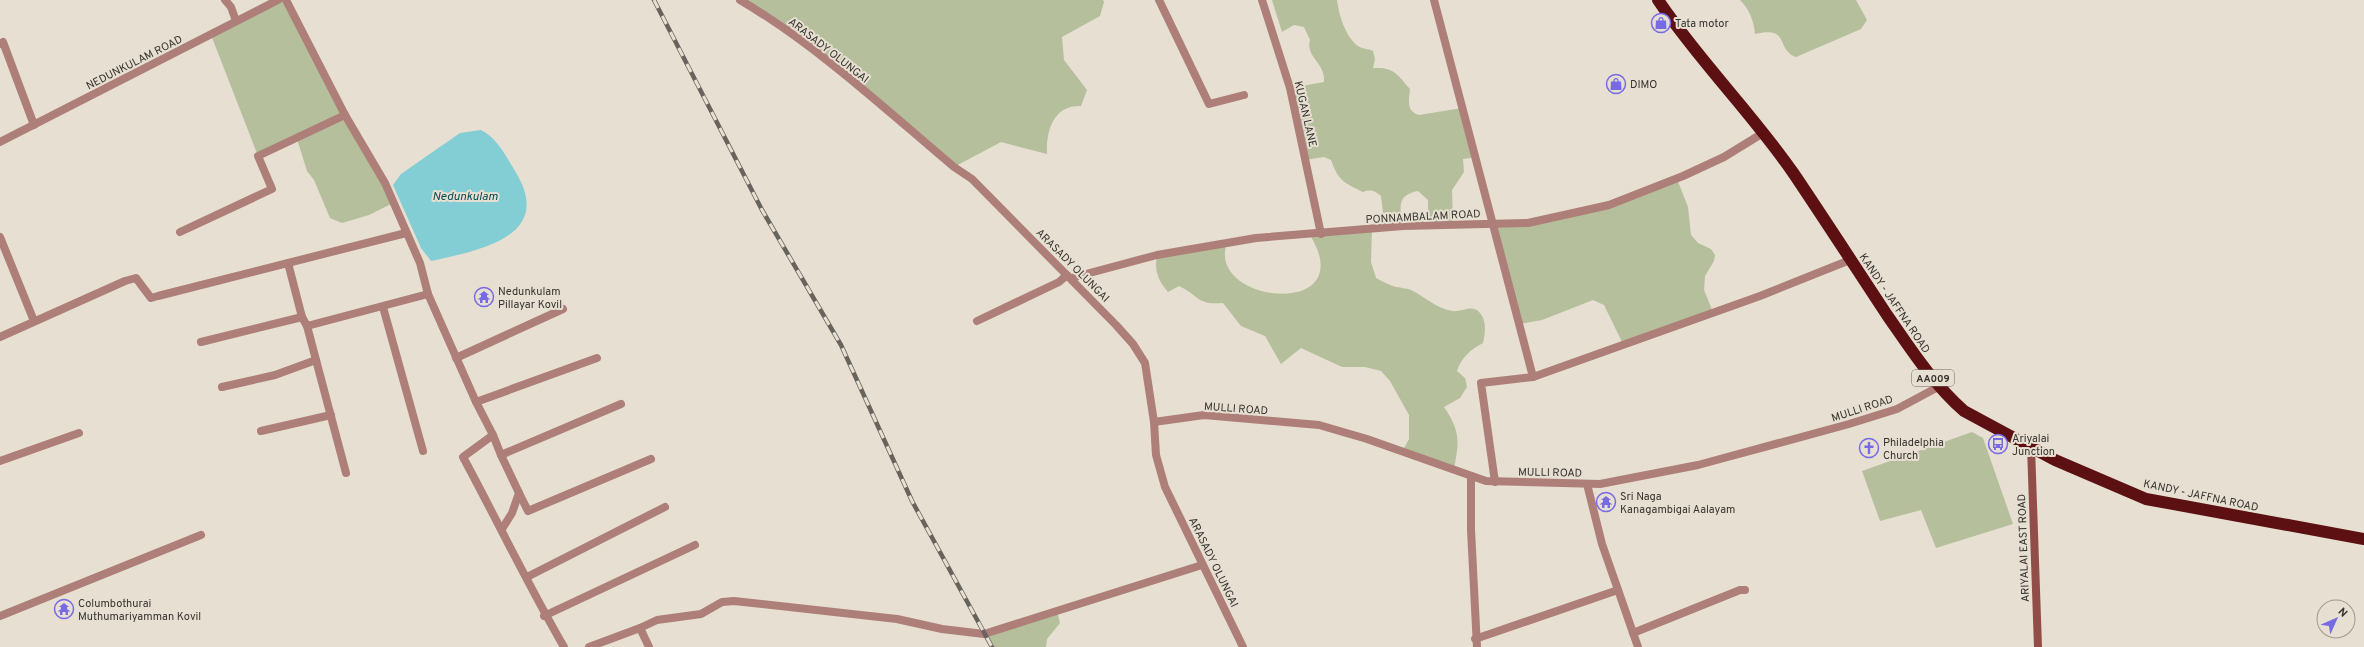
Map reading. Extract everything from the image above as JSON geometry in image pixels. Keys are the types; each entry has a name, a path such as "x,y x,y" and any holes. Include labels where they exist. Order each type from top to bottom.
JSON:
{"highway":[{"name":"KANDY - JAFFNA ROAD","path":"1658,0 1680,32 1764,133 1794,174 1918,360 1964,411 2031,447 2146,499 2364,539"}],"street":[{"path":"225,0 231,7 236,21"},
{"name":"NEDUNKULAM ROAD","path":"0,142 278,0"},
{"path":"286,0 345,115 385,183 420,263 428,294 476,402 493,435 500,455 528,511 651,459"},
{"name":"ARASADY OLUNGAI","path":"740,0 774,20 793,34 849,78 954,167 972,179 1069,276 1133,344 1145,363 1154,422 1156,454 1165,487 1243,647"},
{"path":"1159,0 1209,104 1244,95"},
{"name":"KUGAN LANE","path":"1262,0 1290,88 1321,234"},
{"path":"1434,0 1533,377"},
{"path":"2,43 34,125"},
{"path":"180,232 272,189 258,156 345,115"},
{"name":"PONNAMBALAM ROAD","path":"977,321 1069,276 1157,255 1249,239 1401,227 1528,223 1609,205 1690,173 1724,157 1764,133"},
{"path":"0,337 125,281 136,278 151,298 406,233"},
{"path":"0,237 34,321"},
{"path":"1495,482 1481,383 1533,377 1760,296 1850,260"},
{"path":"288,264 302,317 307,326 346,473"},
{"path":"307,326 428,294"},
{"path":"383,307 423,451"},
{"path":"456,358 563,309"},
{"path":"201,342 302,317"},
{"path":"476,402 597,358"},
{"path":"222,387 275,375 316,360"},
{"name":"MULLI ROAD","path":"1154,422 1204,415 1319,426 1367,439 1472,476 1495,482 1600,484 1698,465 1849,424 1897,409 1940,386"},
{"path":"500,455 621,404"},
{"path":"261,431 331,415"},
{"path":"0,461 79,433"},
{"path":"493,435 463,457 527,577 544,616 564,647"},
{"name":"ARIYALAI EAST ROAD","path":"2031,447 2038,647"},
{"path":"1472,476 1471,530 1476,643 1618,590"},
{"path":"1587,484 1602,544 1638,647"},
{"path":"502,529 512,512 519,493"},
{"path":"527,577 665,507"},
{"path":"0,616 201,535"},
{"path":"544,616 696,544"},
{"path":"589,647 657,620 701,614 722,602 734,601 897,620 942,629 984,634 1202,565"},
{"path":"1633,633 1740,590 1745,590"},
{"path":"640,628 649,647"}],"green space":[{"path":"278,0 286,0 393,203 369,215 342,223 330,218 314,180 307,171 297,139 258,156 211,35"},
{"path":"740,0 1103,0 1104,2 1100,16 1062,37 1064,60 1087,90 1081,106 1071,107 1064,110 1053,121 1048,137 1047,154 1001,142 954,167 849,78"},
{"path":"1272,0 1337,0 1341,19 1353,42 1360,47 1373,51 1375,59 1373,68 1391,70 1402,79 1410,89 1409,105 1412,111 1419,115 1462,108 1476,157 1463,159 1464,172 1452,190 1453,224 1428,225 1428,200 1418,191 1406,196 1401,203 1403,226 1382,228 1383,213 1381,196 1373,191 1363,192 1346,183 1339,177 1331,160 1324,157 1305,160 1290,88 1324,82 1324,75 1310,51 1310,40 1304,27 1294,25 1282,32"},
{"path":"1740,0 1856,0 1867,20 1861,29 1796,57 1786,49 1778,36 1774,33 1766,32 1755,34 1754,24 1746,7"},
{"path":"1677,179 1688,207 1691,235 1698,243 1711,249 1715,255 1714,261 1705,276 1704,290 1713,312 1623,344 1604,305 1593,300 1542,320 1519,324 1494,224 1519,223 1565,216 1610,204"},
{"path":"1372,229 1371,262 1376,278 1393,286 1411,290 1446,310 1455,311 1470,308 1477,310 1484,320 1485,332 1483,343 1467,354 1457,371 1465,378 1467,387 1460,398 1444,407 1456,430 1458,444 1454,469 1402,452 1409,439 1409,415 1390,381 1381,371 1365,367 1342,367 1301,348 1281,364 1265,336 1241,326 1223,303 1208,303 1179,286 1168,292 1159,279 1156,266 1157,255 1227,243 1226,264 1238,279 1257,290 1280,294 1301,291 1316,281 1320,262 1310,235"},
{"path":"1972,432 1983,438 2013,524 1936,548 1921,510 1880,521 1862,471"},
{"path":"1057,611 1060,623 1047,639 1046,647 992,647 984,634"}],"water":[{"name":"Nedunkulam","path":"481,130 492,138 505,154 515,171 525,193 526,211 519,226 506,237 470,252 431,261 421,248 393,185 401,174 460,133"}],"railway":[{"path":"654,0 762,210 841,345 912,501 992,647"}],"place":[{"name":"Tata motor","path":"1661,23"},
{"name":"DIMO","path":"1616,84"},
{"name":"Nedunkulam Pillayar Kovil","path":"484,297"},
{"name":"Ariyalai Junction","path":"1998,444"},
{"name":"Philadelphia Church","path":"1869,448"},
{"name":"Sri Naga Kanagambigai Aalayam","path":"1606,502"},
{"name":"Columbothurai Muthumariyamman Kovil","path":"64,609"}]}
